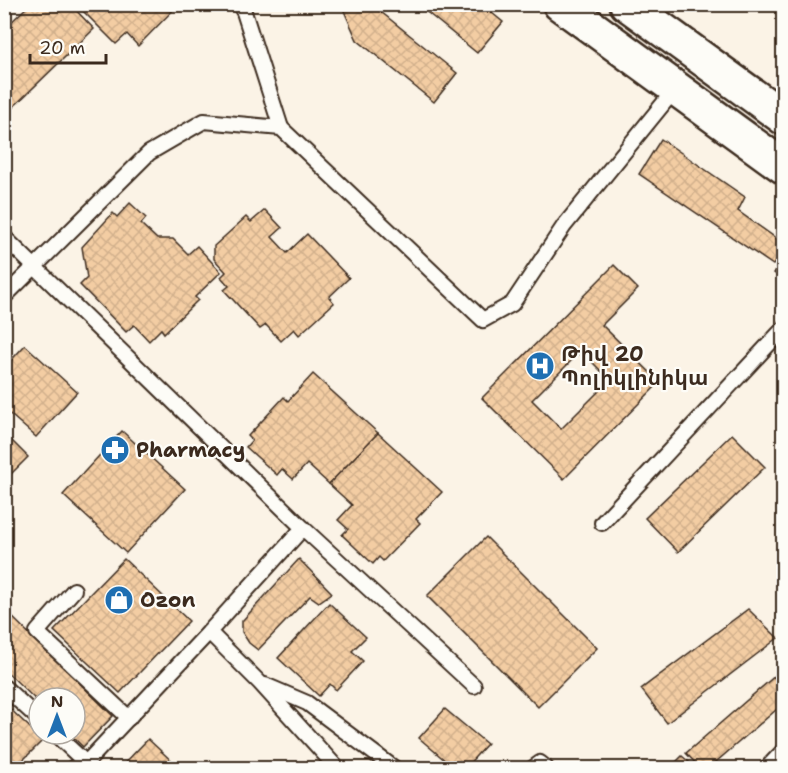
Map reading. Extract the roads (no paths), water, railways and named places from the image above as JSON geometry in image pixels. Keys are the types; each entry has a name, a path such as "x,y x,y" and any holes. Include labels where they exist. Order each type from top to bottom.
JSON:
{"main road":[{"path":"560,4 783,167"},
{"path":"627,4 783,118"}],"lane":[{"path":"239,4 244,12 281,128 483,320 512,304 564,226 676,88"},
{"path":"4,297 149,153 204,121 281,128"},
{"path":"4,237 303,528 474,686"},
{"path":"602,523 783,328"},
{"path":"64,746 80,766 129,718 303,528"},
{"path":"74,590 37,632 129,718"},
{"path":"209,632 260,683 332,767"},
{"path":"260,683 307,704 394,768"},
{"path":"4,687 27,708"},
{"path":"767,768 783,750"},
{"path":"533,768 540,763 546,768"}],"place":[{"name":"Թիվ 20 Պոլիկլինիկա","path":"540,366"},
{"name":"Pharmacy","path":"115,450"},
{"name":"Ozon","path":"119,600"}]}
